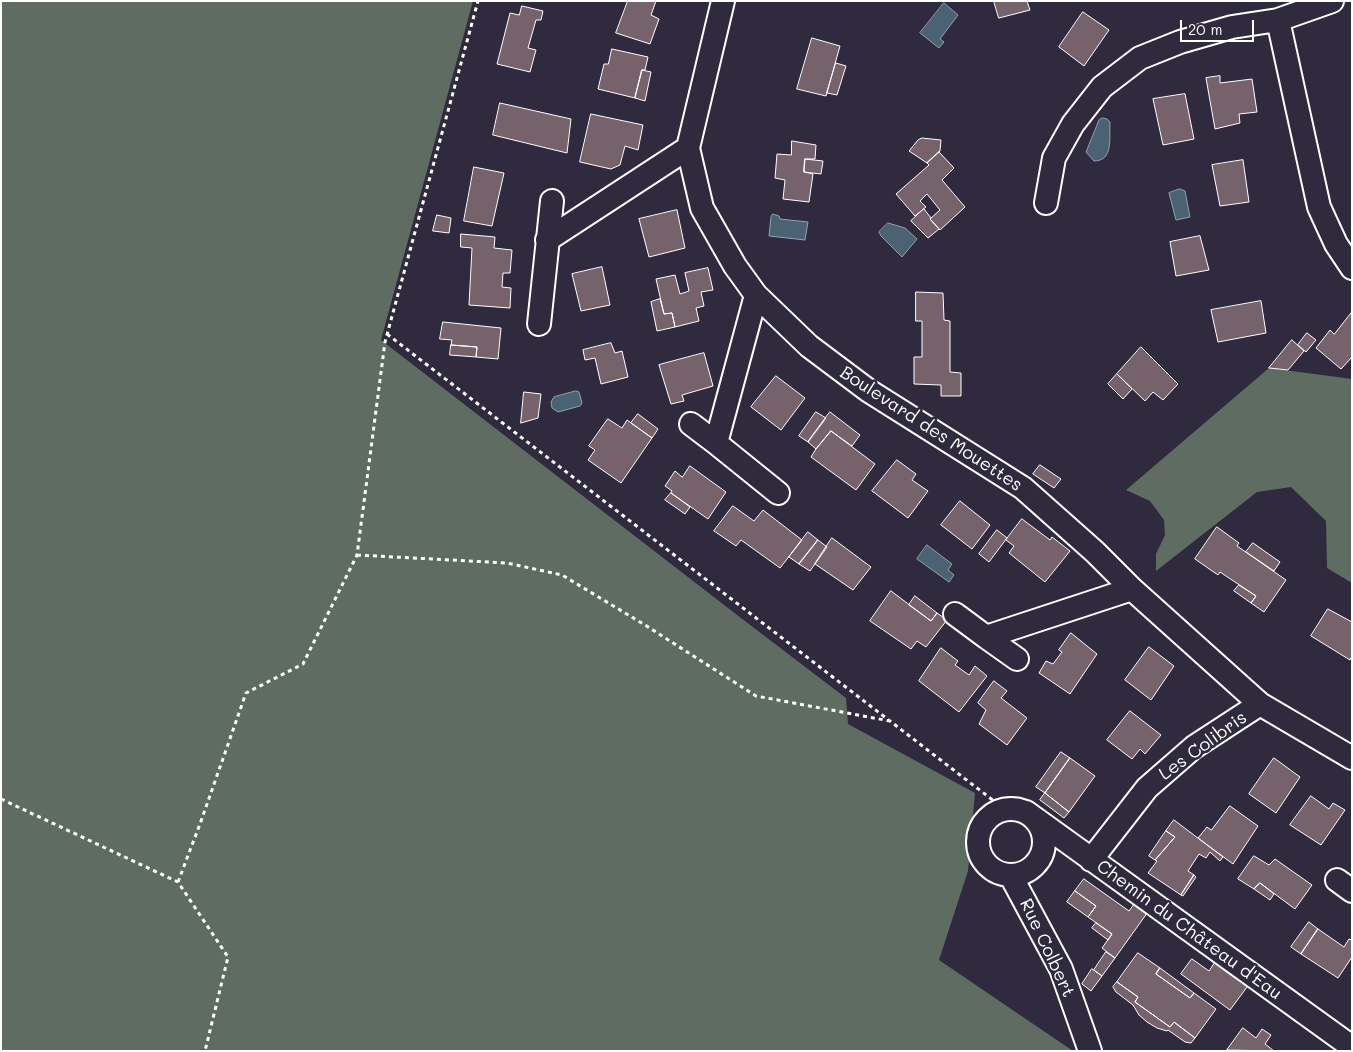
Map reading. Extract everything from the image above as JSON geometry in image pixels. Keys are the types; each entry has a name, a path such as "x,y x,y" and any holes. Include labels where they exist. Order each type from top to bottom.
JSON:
{"street":[{"path":"1046,203 1054,158 1073,124 1102,87 1140,58 1180,42 1232,27 1278,20 1332,1"},
{"name":"Boulevard des Mouettes","path":"717,6 688,148 702,208 736,266 756,295 809,346 869,391 1023,488 1260,704 1352,758"},
{"path":"1278,20 1319,207 1336,244 1352,268"},
{"path":"547,240 688,148"},
{"path":"539,324 552,201"},
{"path":"716,443 756,295"},
{"path":"691,424 778,492"},
{"path":"986,637 1132,589"},
{"path":"955,614 1017,660"},
{"name":"Les Colibris","path":"1091,860 1147,788 1194,747 1260,704"},
{"path":"1016,811 1036,820 1042,829 1044,840 1042,855 1036,865 1023,874 1011,876 996,872 986,864 981,856 978,845 979,833 984,822 995,813 1016,811"},
{"name":"Chemin du Château d'Eau","path":"1016,811 1091,860 1352,1047"},
{"name":"Rue Colbert","path":"1011,876 1061,969 1090,1051"}],"path":[{"path":"178,882 246,693 303,664 357,554 387,334 478,1"},
{"path":"387,334 891,721 1016,811"},
{"path":"357,554 507,563 562,575 645,625 756,696 891,721"},
{"path":"1,798 178,882 228,957 205,1051"}],"green space":[{"path":"1,1 473,1 381,340 846,698 848,724 975,793 968,871 939,960 1073,1051 1,1051"},
{"path":"1269,368 1352,379 1352,583 1327,568 1326,521 1291,487 1257,492 1156,571 1156,554 1165,535 1164,520 1150,501 1126,490"}],"water":[{"path":"944,3 958,15 940,39 944,42 939,48 920,33"},
{"path":"1103,118 1110,122 1108,153 1100,160 1094,161 1086,152 1099,120"},
{"path":"1180,189 1185,191 1190,217 1176,220 1169,193"},
{"path":"773,214 779,216 780,219 808,222 805,240 769,236"},
{"path":"888,223 905,228 917,239 902,257 879,232"},
{"path":"576,391 579,392 582,403 580,406 558,412 552,408 551,402 554,397"},
{"path":"927,545 952,564 948,570 954,575 949,582 917,559"}],"building":[{"path":"628,1 656,1 651,15 659,19 650,44 616,33"},
{"path":"994,1 1027,1 1030,10 999,18"},
{"path":"522,6 543,11 541,20 536,20 528,48 536,50 530,72 497,64 510,13 519,15"},
{"path":"1083,12 1109,30 1084,66 1059,47"},
{"path":"812,38 840,46 826,96 797,89"},
{"path":"612,49 648,57 645,70 642,70 635,98 598,89 604,64 608,64"},
{"path":"836,63 846,66 837,95 827,93"},
{"path":"642,70 651,72 645,101 635,98"},
{"path":"1220,76 1220,83 1252,79 1257,112 1239,114 1240,123 1215,129 1206,78"},
{"path":"1185,94 1194,139 1163,145 1153,99"},
{"path":"500,103 571,119 567,153 493,135"},
{"path":"591,114 643,125 638,150 625,146 620,165 611,169 580,162"},
{"path":"922,138 941,140 940,151 927,163 909,151"},
{"path":"792,141 816,145 815,159 805,159 804,172 813,174 809,202 783,199 785,180 775,178 777,154 791,155"},
{"path":"939,152 954,168 942,180 965,207 940,230 930,219 940,210 927,194 920,201 926,207 915,216 896,194 929,165 927,163"},
{"path":"805,159 823,161 821,174 804,172"},
{"path":"1243,160 1249,202 1220,206 1212,165"},
{"path":"474,167 504,173 492,226 464,221"},
{"path":"924,209 939,229 928,238 911,221"},
{"path":"677,210 685,248 649,257 639,219"},
{"path":"437,215 451,218 449,233 433,231"},
{"path":"461,234 495,237 494,248 512,250 510,273 503,273 502,287 511,288 510,308 469,305 472,248 461,247"},
{"path":"1200,236 1209,270 1176,276 1170,242"},
{"path":"602,267 610,305 581,311 572,274"},
{"path":"708,268 713,290 701,292 704,306 696,308 699,321 675,327 672,313 664,314 656,279 675,275 680,294 689,291 685,273"},
{"path":"916,292 943,293 944,320 950,321 950,372 961,373 961,396 941,396 941,385 914,384 914,357 922,357 922,321 916,321"},
{"path":"660,299 664,314 672,313 675,327 657,331 651,302"},
{"path":"1261,301 1266,333 1218,342 1211,310"},
{"path":"1352,312 1352,357 1341,369 1316,348 1330,330 1334,334"},
{"path":"443,322 501,328 498,359 476,357 477,347 451,345 452,340 440,339"},
{"path":"1307,333 1316,340 1306,352 1298,345"},
{"path":"1292,340 1304,351 1288,370 1269,368"},
{"path":"611,343 615,353 622,351 628,377 601,384 595,358 585,360 583,350"},
{"path":"451,345 477,347 476,357 450,355"},
{"path":"1141,347 1178,384 1163,400 1153,392 1145,401 1117,374"},
{"path":"704,353 713,386 682,395 684,401 671,404 659,365"},
{"path":"1117,374 1132,389 1123,399 1108,384"},
{"path":"776,376 805,398 781,430 751,407"},
{"path":"524,392 541,394 538,418 521,423"},
{"path":"816,412 826,418 808,442 799,436"},
{"path":"830,412 860,435 852,446 831,431 816,449 808,442"},
{"path":"638,414 658,429 652,438 631,423"},
{"path":"608,419 622,428 627,420 652,438 621,483 588,460 595,450 589,446"},
{"path":"831,431 875,464 856,490 811,457"},
{"path":"897,460 916,474 912,480 928,491 908,518 872,491"},
{"path":"1040,465 1061,479 1054,488 1033,474"},
{"path":"690,466 726,492 708,519 671,493 672,491 665,486 675,471 682,477"},
{"path":"671,493 690,507 685,514 665,500"},
{"path":"960,501 990,525 972,549 941,525"},
{"path":"733,506 754,521 763,510 802,540 780,568 741,540 736,546 714,531"},
{"path":"1022,519 1050,540 1052,537 1070,551 1045,582 1009,553 1014,546 1006,540"},
{"path":"1217,527 1239,543 1237,546 1286,580 1264,612 1251,603 1256,596 1220,572 1218,575 1195,559"},
{"path":"997,530 1007,538 989,562 979,554"},
{"path":"808,532 818,540 799,564 789,557"},
{"path":"832,538 871,567 853,590 815,564"},
{"path":"818,540 827,547 810,571 799,564"},
{"path":"1253,543 1280,562 1274,571 1246,552"},
{"path":"1239,585 1256,596 1251,603 1234,591"},
{"path":"891,591 931,621 937,613 947,620 926,647 917,641 911,649 870,621"},
{"path":"915,596 937,613 931,621 909,605"},
{"path":"1328,609 1352,622 1352,656 1350,660 1311,636"},
{"path":"1071,633 1097,654 1070,694 1039,673 1046,661 1053,664 1062,652 1059,650"},
{"path":"1149,647 1174,666 1151,700 1125,680"},
{"path":"941,648 958,661 955,665 969,675 975,666 987,676 959,712 919,681"},
{"path":"994,681 1007,691 1001,698 1027,718 1007,745 979,724 986,710 978,703"},
{"path":"1130,711 1161,735 1145,754 1140,749 1132,759 1107,740"},
{"path":"1061,752 1070,758 1045,793 1036,787"},
{"path":"1070,758 1095,776 1069,812 1045,793"},
{"path":"1274,758 1300,777 1276,813 1249,794"},
{"path":"1045,793 1069,812 1064,818 1040,800"},
{"path":"1311,796 1329,809 1333,803 1345,810 1321,845 1290,825"},
{"path":"1230,806 1258,826 1233,864 1198,838 1207,827 1211,830"},
{"path":"1174,820 1223,857 1220,861 1210,852 1206,858 1199,854 1188,871 1194,875 1181,895 1148,873 1157,861 1155,860 1175,837 1166,831"},
{"path":"1166,831 1175,837 1155,860 1149,856"},
{"path":"1254,856 1269,865 1275,859 1312,885 1295,909 1260,883 1254,889 1238,879"},
{"path":"1194,875 1196,877 1183,896 1181,895"},
{"path":"1084,879 1129,911 1137,900 1150,909 1115,958 1102,948 1112,934 1088,917 1096,906 1075,891"},
{"path":"1260,883 1274,894 1270,900 1254,889"},
{"path":"1075,891 1096,906 1088,917 1067,902"},
{"path":"1309,922 1318,929 1301,954 1291,947"},
{"path":"1096,923 1112,934 1108,940 1092,928"},
{"path":"1318,929 1344,947 1349,939 1352,940 1352,957 1338,978 1301,954"},
{"path":"1106,952 1115,958 1102,976 1094,970"},
{"path":"1138,953 1160,968 1156,974 1190,998 1194,993 1216,1009 1195,1038 1174,1022 1170,1027 1135,1002 1138,997 1117,982"},
{"path":"1192,959 1209,971 1217,959 1250,983 1230,1010 1181,974"},
{"path":"1160,968 1194,993 1190,998 1156,974"},
{"path":"1092,969 1102,976 1091,991 1082,984"},
{"path":"1117,982 1138,997 1135,1002 1170,1027 1174,1022 1195,1038 1191,1043 1185,1042 1168,1030 1157,1028 1147,1022 1139,1015 1133,1005 1116,992 1113,987"},
{"path":"1243,1028 1256,1038 1262,1029 1271,1035 1265,1044 1274,1051 1227,1050"}]}
